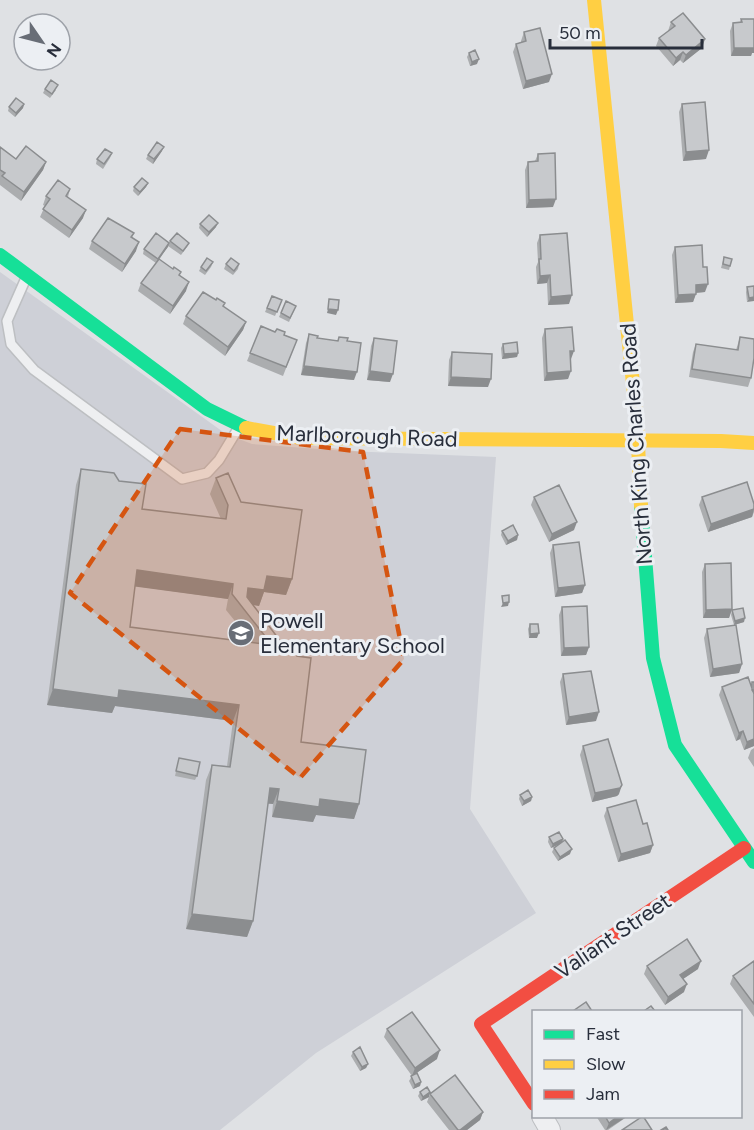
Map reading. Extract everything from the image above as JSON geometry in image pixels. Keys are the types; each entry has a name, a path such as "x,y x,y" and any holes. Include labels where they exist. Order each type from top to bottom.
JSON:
{"street":[{"name":"North King Charles Road","path":"594,0 638,423 653,658 675,745 754,862"},
{"name":"Marlborough Road","path":"0,255 207,409 249,430 301,438 754,443"},
{"name":"Valiant Street","path":"532,1101 481,1024 744,848"}],"lane":[{"path":"27,276 7,321 11,344 34,370 182,479 207,473 219,460 240,426"}],"highlighted area":[{"path":"180,429 363,452 404,659 300,778 70,593"}],"shaded area":[{"name":"Powell Elementary School","path":"0,272 226,434 252,444 346,451 496,457 470,809 536,913 316,1053 220,1130 0,1130"}],"building":[{"path":"683,13 705,39 686,55 683,52 676,58 659,38 675,26 671,22"},
{"path":"741,19 754,19 754,48 734,48 733,23 742,22"},
{"path":"540,28 552,74 526,81 516,44 526,41 524,32"},
{"path":"475,50 479,59 472,62 469,53"},
{"path":"51,80 58,85 52,94 45,89"},
{"path":"16,98 24,104 16,113 9,107"},
{"path":"705,102 709,150 686,152 682,104"},
{"path":"157,142 164,147 154,159 148,155"},
{"path":"26,146 46,162 24,192 2,176 5,173 0,170 0,147 16,159"},
{"path":"105,149 112,153 104,164 97,159"},
{"path":"555,153 556,199 529,200 528,162 538,161 538,154"},
{"path":"142,178 148,183 140,192 134,187"},
{"path":"58,180 70,189 66,196 86,210 72,230 43,209 50,199 46,196"},
{"path":"209,215 218,223 209,232 200,224"},
{"path":"108,218 134,233 131,237 139,242 125,264 92,241"},
{"path":"156,233 169,243 158,259 144,249"},
{"path":"177,233 189,243 183,251 170,241"},
{"path":"567,233 572,295 551,297 550,275 540,276 540,235"},
{"path":"702,245 703,267 707,267 708,284 696,285 696,294 678,295 675,247"},
{"path":"724,257 732,259 730,266 723,264"},
{"path":"207,258 213,262 206,271 201,267"},
{"path":"231,258 239,264 234,271 226,264"},
{"path":"159,259 181,272 179,275 189,282 173,306 141,283"},
{"path":"754,286 754,297 749,298 747,287"},
{"path":"203,292 225,303 223,306 246,322 228,347 186,316"},
{"path":"272,296 282,300 277,312 267,308"},
{"path":"329,299 339,300 338,310 328,309"},
{"path":"286,301 296,306 290,318 281,313"},
{"path":"261,326 275,332 277,329 285,332 284,335 297,340 286,367 250,353"},
{"path":"572,327 574,351 570,351 571,371 547,373 545,329"},
{"path":"309,334 318,336 317,338 338,341 339,337 348,338 347,341 361,343 357,372 304,366"},
{"path":"740,337 754,339 751,378 692,369 696,344 738,350"},
{"path":"374,338 397,341 393,374 370,371"},
{"path":"517,342 518,353 504,354 503,344"},
{"path":"452,352 492,354 491,379 451,377"},
{"path":"81,469 114,473 119,481 146,484 142,509 226,519 228,505 216,478 228,473 241,502 302,510 292,579 267,576 264,590 248,588 247,597 281,642 299,644 297,656 311,658 301,742 366,750 359,804 320,799 319,807 277,801 279,789 270,788 253,921 192,914 212,765 230,767 239,705 119,690 118,698 53,689","holes":["137,570 233,584 232,594 272,645 130,627"]},
{"path":"747,482 754,509 711,524 702,497"},
{"path":"559,485 577,522 552,534 534,497"},
{"path":"513,525 518,535 508,541 502,531"},
{"path":"579,542 585,585 558,588 553,545"},
{"path":"731,563 732,609 706,610 705,564"},
{"path":"509,595 509,602 503,603 502,596"},
{"path":"587,606 589,647 564,648 562,607"},
{"path":"743,608 745,618 735,621 732,610"},
{"path":"530,624 538,624 539,633 530,634"},
{"path":"736,625 742,664 713,669 707,629"},
{"path":"591,671 599,712 569,717 563,674"},
{"path":"748,677 754,694 754,739 747,742 743,731 739,733 722,687"},
{"path":"608,739 622,785 620,788 595,793 583,746"},
{"path":"179,758 200,762 197,776 176,771"},
{"path":"528,790 532,797 524,801 520,795"},
{"path":"636,800 643,824 647,823 653,845 621,854 607,808"},
{"path":"559,832 563,839 553,844 549,837"},
{"path":"565,840 572,849 560,857 554,848"},
{"path":"687,939 701,961 680,975 687,984 668,997 647,966"},
{"path":"754,961 754,1004 733,976"},
{"path":"586,1002 591,1010 574,1010"},
{"path":"412,1012 440,1050 415,1068 387,1029"},
{"path":"360,1047 368,1064 362,1067 353,1052"},
{"path":"417,1073 421,1082 415,1085 411,1076"},
{"path":"455,1075 483,1112 460,1130 430,1094"},
{"path":"427,1087 430,1092 423,1097 420,1092"},
{"path":"606,1118 615,1118 609,1123"},
{"path":"640,1118 644,1118 652,1130 622,1130"}],"traffic: fast":[{"path":"0,255 207,409 246,428"},
{"path":"641,506 653,658 675,745 754,862"}],"traffic: slow":[{"path":"594,0 637,423 641,506"},
{"path":"246,428 301,438 754,443"}],"traffic: jam":[{"path":"532,1101 481,1024 744,848"}],"place":[{"name":"Powell Elementary School","path":"241,633"}]}
